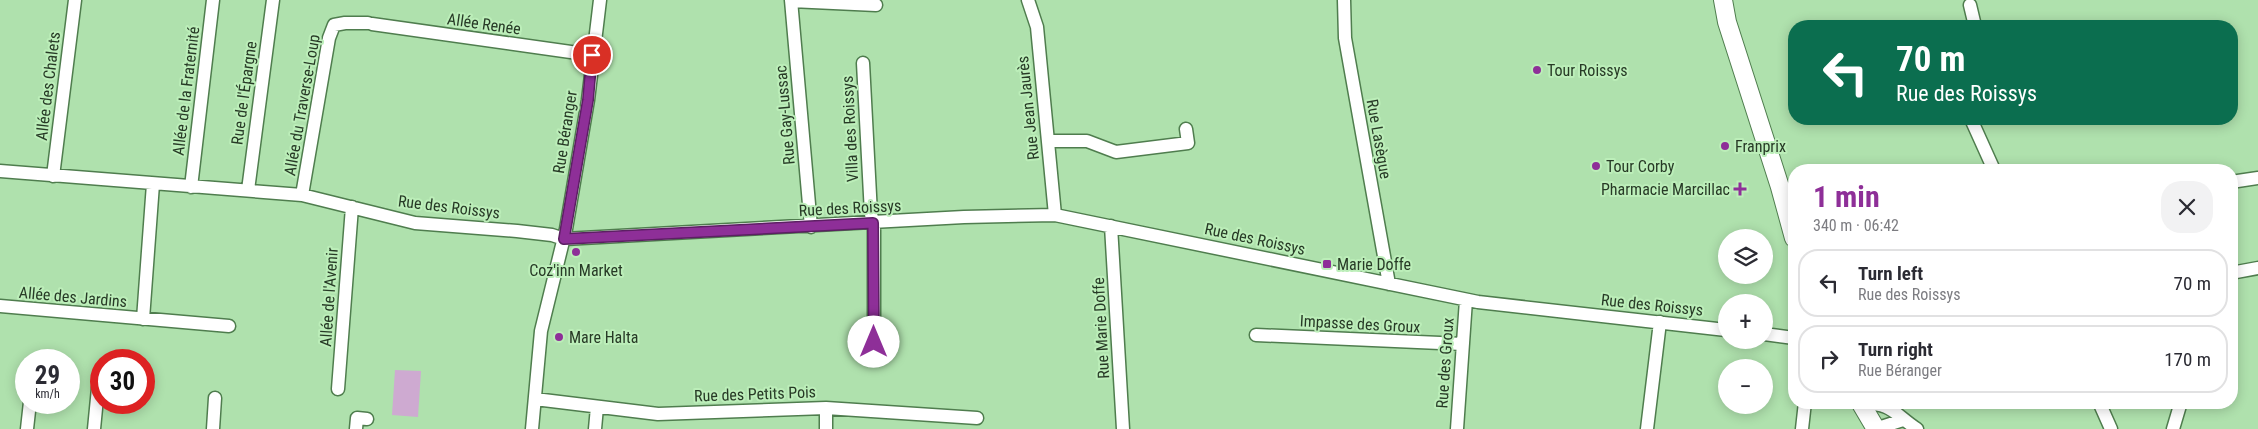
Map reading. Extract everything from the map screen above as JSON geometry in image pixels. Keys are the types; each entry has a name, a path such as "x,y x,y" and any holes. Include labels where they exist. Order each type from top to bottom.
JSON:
{"main road":[{"path":"1723,0 1727,22 1788,216"},
{"path":"1864,409 1876,429"}],"street":[{"name":"Allée des Chalets","path":"53,176 75,0"},
{"name":"Allée de la Fraternité","path":"191,187 213,0"},
{"name":"Rue de l'Épargne","path":"248,190 273,0"},
{"name":"Rue Béranger","path":"532,429 541,331 564,239 588,100 600,0"},
{"name":"Rue Jean Jaurès","path":"1028,0 1037,27 1056,214"},
{"name":"Rue Lasègue","path":"1344,0 1345,38 1389,284"},
{"path":"791,1 876,5"},
{"name":"Rue Gay-Lussac","path":"791,1 811,227"},
{"path":"1970,5 1974,20"},
{"name":"Allée du Traverse-Loup","path":"302,195 329,38 334,25 345,23 370,24"},
{"name":"Allée Renée","path":"370,24 592,55"},
{"name":"Villa des Roissys","path":"862,63 873,223 874,342"},
{"path":"1974,125 1991,164"},
{"path":"1048,142 1087,141 1116,152 1188,143 1186,129"},
{"name":"Rue des Roissys","path":"0,171 302,195 415,223 552,235 564,239 1056,214 1466,300 1718,329"},
{"path":"2238,181 2258,178"},
{"name":"Allée des Jardins","path":"143,319 153,184"},
{"name":"Allée de l'Avenir","path":"338,389 352,207"},
{"name":"Rue Marie Doffe","path":"1111,226 1123,429"},
{"path":"2238,272 2258,268"},
{"name":"Rue des Groux","path":"1457,429 1466,300"},
{"name":"Allée des Jardins","path":"0,306 229,326"},
{"path":"1647,429 1660,322"},
{"name":"Impasse des Groux","path":"1256,335 1463,344"},
{"path":"1773,335 1788,337"},
{"path":"212,429 215,398"},
{"name":"Rue des Petits Pois","path":"534,399 658,414 826,408 977,424"},
{"path":"595,429 597,406"},
{"path":"826,408 826,429"},
{"path":"1802,429 1804,409"},
{"path":"1893,409 1903,420 1917,429"},
{"path":"2102,409 2111,429"},
{"path":"2173,429 2179,409"},
{"path":"27,429 29,414"},
{"path":"94,429 95,414"},
{"path":"356,429 357,418 367,419"},
{"path":"1876,429 1903,420"}],"shaded area":[{"path":"395,370 421,371 418,417 392,415"}],"place":[{"name":"Tour Roissys","path":"1537,70"},
{"name":"Franprix","path":"1725,146"},
{"name":"Tour Corby","path":"1596,166"},
{"name":"Pharmacie Marcillac","path":"1740,189"},
{"name":"Coz'inn Market","path":"576,252"},
{"name":"Marie Doffe","path":"1327,264"},
{"name":"Mare Halta","path":"559,337"}],"route":[{"path":"592,55 588,100 564,239 873,223 874,342"}]}
